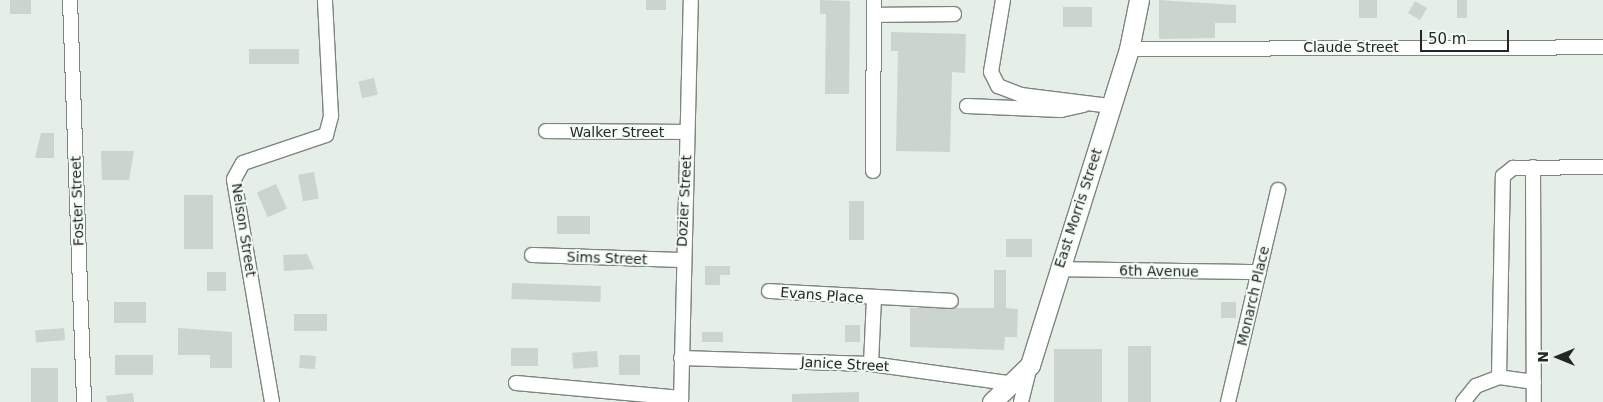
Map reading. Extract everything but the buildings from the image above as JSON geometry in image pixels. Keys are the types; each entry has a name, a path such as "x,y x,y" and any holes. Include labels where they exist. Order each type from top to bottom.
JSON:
{"main road":[{"name":"East Morris Street","path":"1030,365 1058,270 1129,49 1139,0"},
{"path":"992,402 1008,383 1030,365"}],"street":[{"name":"Foster Street","path":"70,0 84,402"},
{"name":"Nelson Street","path":"272,402 234,179 243,163 326,135 331,116 325,0"},
{"name":"Dozier Street","path":"681,400 682,260 690,0"},
{"path":"873,171 874,0"},
{"path":"1003,0 991,72 998,86 1021,95 1083,105 1111,106"},
{"path":"874,15 954,14"},
{"name":"Claude Street","path":"1129,49 1603,47"},
{"path":"967,106 1061,110 1083,105"},
{"name":"Walker Street","path":"546,132 687,132"},
{"path":"1533,167 1534,402"},
{"path":"1499,377 1503,176 1513,168 1603,167"},
{"name":"Monarch Place","path":"1228,402 1278,190"},
{"name":"Sims Street","path":"532,255 682,260"},
{"name":"6th Avenue","path":"1058,270 1259,272"},
{"name":"Evans Place","path":"769,291 951,301"},
{"name":"Evans Place","path":"872,364 874,298"},
{"name":"Janice Street","path":"682,358 872,364 1008,383"},
{"path":"1022,402 1030,365"},
{"path":"1463,402 1476,386 1499,377 1534,382"},
{"path":"516,383 681,400"}]}
